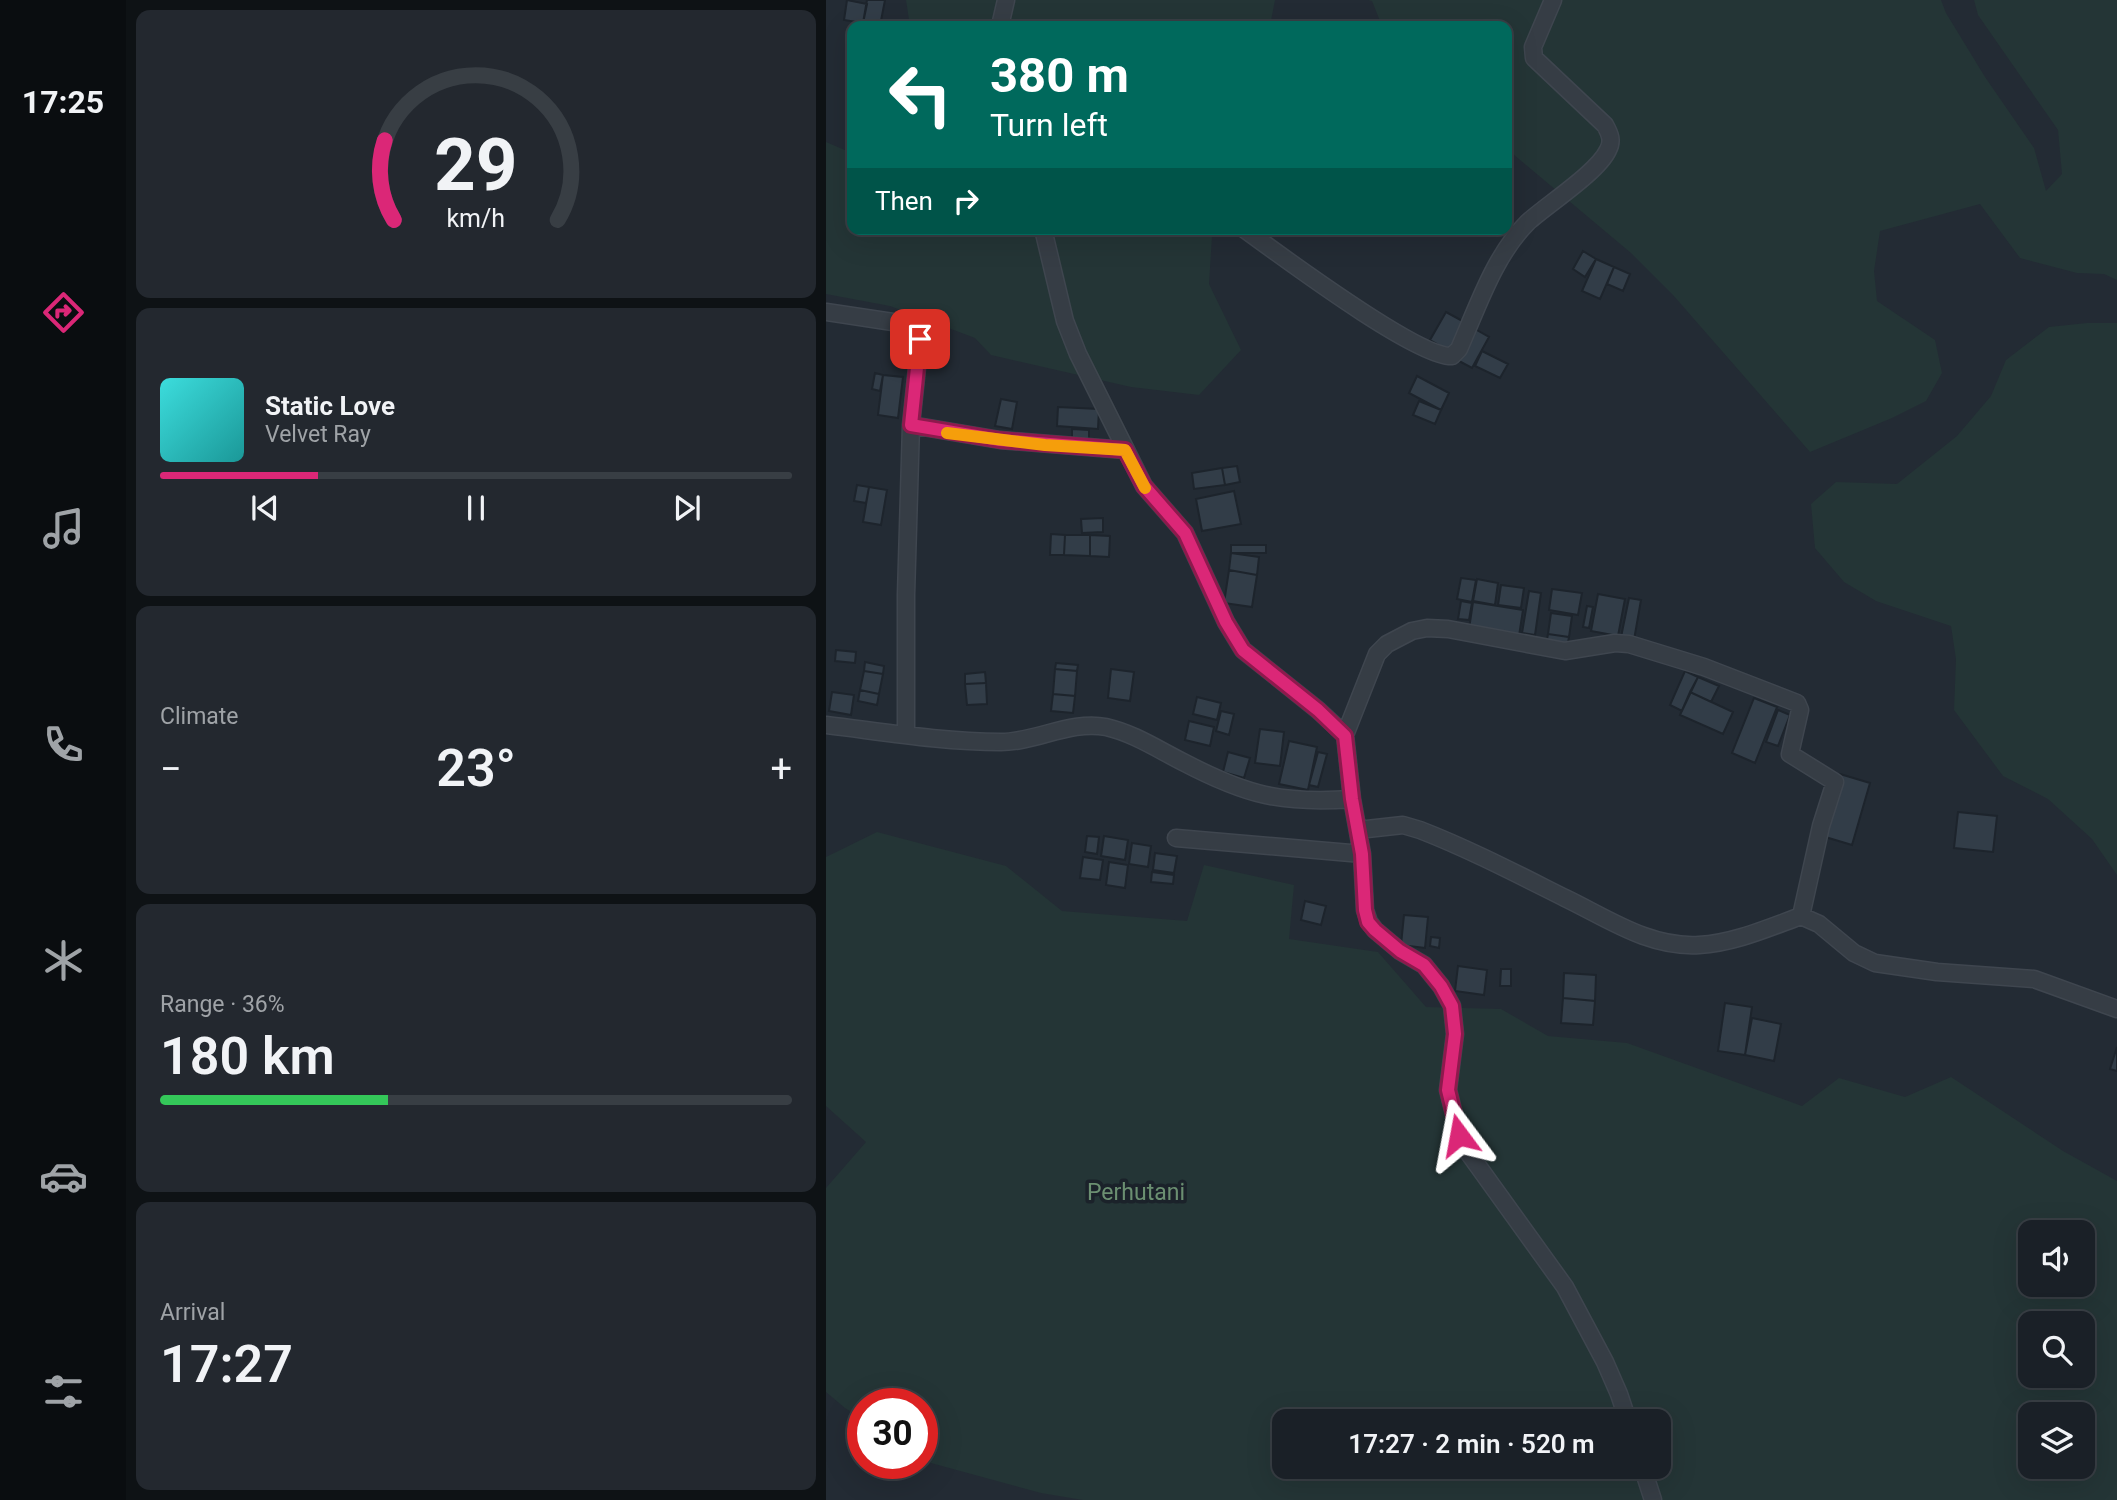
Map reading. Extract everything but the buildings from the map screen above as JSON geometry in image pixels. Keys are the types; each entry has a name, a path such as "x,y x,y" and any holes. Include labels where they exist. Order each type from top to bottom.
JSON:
{"street":[{"path":"1001,21 1006,0"},
{"path":"1252,235 1306,275 1397,332 1438,355 1452,356 1459,349 1500,258 1515,237 1599,163 1610,147 1611,139 1605,125 1534,58 1532,47 1553,0"},
{"path":"1044,235 1065,321 1078,354 1144,486 1185,533 1226,622 1243,650 1318,710 1345,736"},
{"path":"826,312 906,324 918,331 920,349 911,425 906,595 906,735"},
{"path":"911,425 1000,440 1125,450"},
{"path":"1624,1409 1605,1362 1565,1287 1465,1148 1459,1135 1448,1090 1455,1034 1452,1006 1441,986 1424,965 1400,951 1368,922 1362,854 1345,736 1377,654 1387,644 1412,631 1427,628 1448,629 1565,651 1615,643 1629,644 1704,667 1797,703 1800,710 1790,754 1835,782 1821,826 1801,916"},
{"path":"826,725 906,735 1003,742 1026,740 1087,725 1104,727 1125,732 1246,792 1318,802 1352,799"},
{"path":"1358,830 1403,825 1420,830 1567,898 1628,931 1660,942 1697,945 1734,940 1801,916 1819,924 1854,953 1875,963 1924,971 2034,979 2117,1009"},
{"path":"1176,838 1362,854"},
{"path":"1647,1479 1653,1500"}],"green space":[{"path":"906,0 1275,0 1271,21 909,21"},
{"path":"1368,0 1941,0 1946,13 1985,77 2034,148 2046,191 2062,174 2058,130 1978,15 1974,0 2117,0 2117,280 2104,274 2077,273 2020,258 1980,204 1880,231 1874,271 1877,301 1935,340 1942,373 1926,401 1810,452 1673,295 1631,253 1512,153 1512,21 1380,21 1372,1"},
{"path":"826,142 847,151 847,235 1213,235 1209,284 1241,350 1199,395 1131,387 991,355 975,338 890,306 826,294"},
{"path":"2117,323 2117,875 2092,839 2048,799 2003,776 1954,710 1956,659 1951,626 1876,601 1844,582 1815,548 1811,504 1836,482 1897,484 1957,436 1991,396 2006,360 2049,327"},
{"name":"Perhutani","path":"877,832 1006,866 1062,911 1187,921 1204,865 1294,885 1289,939 1378,952 1426,1007 1501,1009 1548,1036 1627,1043 1802,1106 1839,1078 1905,1097 1951,1077 2063,1151 2117,1181 2117,1500 1083,1500 1041,1493 938,1465 938,1388 847,1388 847,1409 826,1392 826,1188 866,1142 826,1106 826,857"}],"slow traffic":[{"path":"947,433 1045,445 1125,450 1145,488"}],"route":[{"path":"920,339 911,425 1000,440 1125,450 1144,486 1185,533 1209,588 1243,650 1318,710 1345,736 1362,854 1368,922 1400,951 1432,973 1452,1006 1455,1034 1448,1090 1459,1135"}]}
